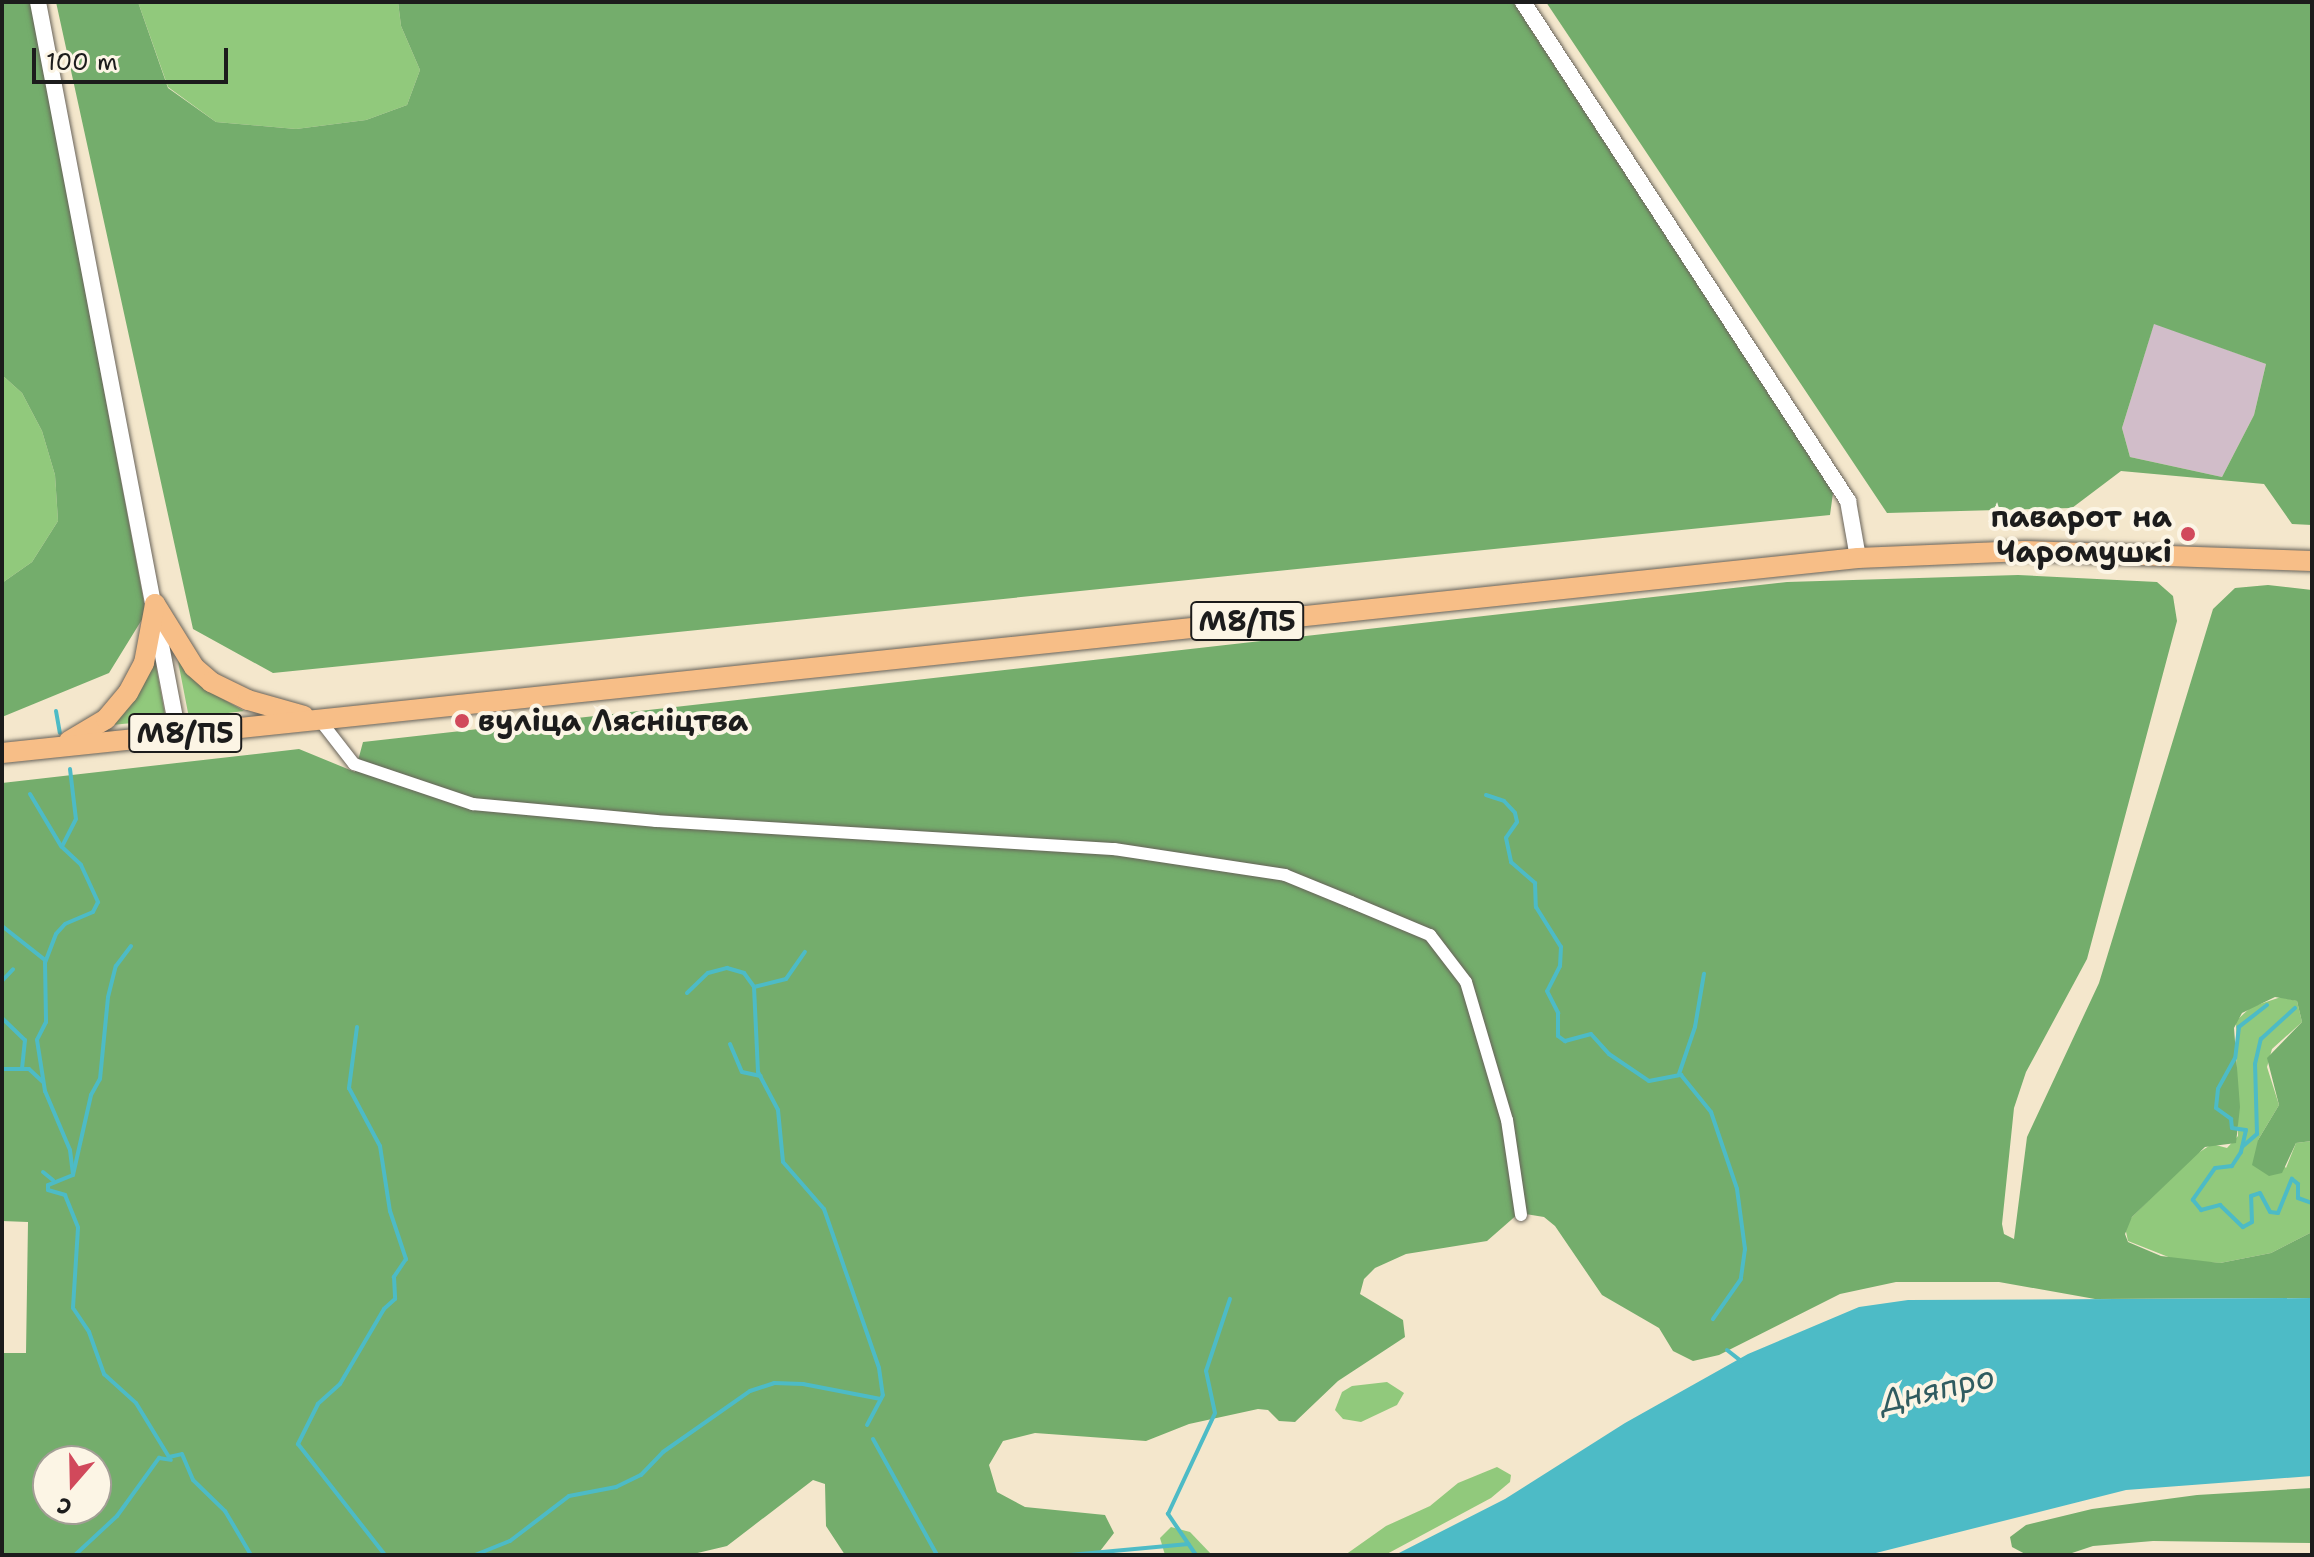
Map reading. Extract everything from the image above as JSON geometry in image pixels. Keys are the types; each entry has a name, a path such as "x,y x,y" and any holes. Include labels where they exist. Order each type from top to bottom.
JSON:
{"main road":[{"name":"М8/П5","path":"2,753 1858,558 2025,551 2312,561"},
{"path":"155,604 194,667 211,682 248,700 319,719"},
{"path":"51,747 88,733 128,693 144,663 155,604"}],"street":[{"path":"38,2 178,734"},
{"path":"1523,2 1848,501 1858,558"},
{"path":"319,719 354,764 473,804 1114,849 1285,875 1351,902 1430,935 1466,982 1507,1120 1521,1215"}],"shaded area":[{"path":"2154,323 2266,364 2254,415 2222,477 2130,457 2122,428"}],"green space":[{"path":"2,2 31,2 146,613 109,673 2,717 2,583 32,562 58,521 55,475 42,431 22,393 2,375"},
{"path":"56,2 138,2 168,88 216,122 296,129 366,120 407,105 420,70 401,26 398,2 1513,2 1833,493 1830,515 273,673 193,629"},
{"path":"138,2 398,2 401,26 420,70 407,105 366,120 296,129 216,122 168,87"},
{"path":"1546,2 2312,2 2312,525 2292,524 2264,484 2121,471 2072,508 1887,513","holes":["2154,324 2266,364 2254,415 2222,477 2130,457 2122,428"]},
{"path":"2,375 22,393 42,431 55,475 58,521 32,562 2,583"},
{"path":"2018,575 2157,582 2173,596 2177,621 2087,959 2026,1072 2014,1108 2002,1224 2004,1234 2014,1239 2027,1137 2099,983 2213,609 2235,588 2268,585 2312,590 2312,1141 2296,1143 2282,1173 2269,1176 2252,1165 2258,1140 2279,1105 2267,1058 2302,1022 2297,1001 2275,997 2242,1013 2234,1028 2240,1107 2236,1143 2205,1147 2132,1217 2125,1234 2128,1242 2161,1256 2220,1263 2271,1253 2312,1232 2312,1298 2095,1299 1999,1282 1896,1282 1840,1294 1719,1355 1693,1361 1673,1351 1659,1328 1602,1295 1555,1226 1544,1217 1519,1213 1487,1241 1406,1254 1375,1268 1364,1279 1360,1294 1403,1320 1405,1337 1338,1381 1295,1422 1279,1421 1268,1410 1258,1409 1189,1424 1146,1441 1035,1433 1003,1441 989,1465 997,1492 1025,1507 1105,1515 1114,1533 1097,1555 845,1555 826,1526 825,1484 813,1480 727,1546 689,1555 2,1555 2,1353 26,1353 28,1222 2,1221 2,783 299,749 355,772 363,742 1787,582"},
{"path":"154,655 166,720 111,725"},
{"path":"178,661 207,690 244,711 189,718"},
{"path":"2281,997 2297,1001 2302,1022 2272,1049 2267,1067 2279,1105 2258,1140 2286,1168 2296,1143 2312,1141 2312,1232 2271,1253 2220,1263 2176,1260 2128,1241 2125,1227 2132,1217 2195,1155 2212,1144 2227,1148 2238,1136 2236,1021 2251,1007"},
{"path":"1387,1382 1404,1393 1397,1405 1361,1422 1343,1419 1335,1410 1342,1392 1352,1386"},
{"path":"1497,1467 1511,1475 1510,1482 1491,1498 1385,1555 1345,1555 1386,1526 1430,1506 1458,1483"},
{"path":"2312,1488 2312,1543 2153,1541 2093,1546 2066,1555 2027,1555 2012,1547 2010,1537 2026,1525 2092,1509 2197,1495"},
{"path":"1171,1527 1190,1532 1212,1555 1165,1555 1160,1538"}],"water":[{"name":"Дняпро","path":"2312,1298 2312,1476 2126,1490 1868,1555 1395,1555 1505,1499 1625,1423 1748,1354 1859,1307 1908,1300"}],"waterway":[{"path":"56,711 60,733"},
{"path":"70,769 76,819 62,847 81,865 98,902 93,912 65,924 56,934 45,962 46,1022 37,1040 45,1091 70,1150 73,1175 48,1185 48,1190 65,1195 78,1228 73,1308 89,1332 104,1374 136,1403 169,1457 182,1454 193,1480 225,1511 251,1555"},
{"path":"30,794 61,846"},
{"path":"1486,795 1504,801 1515,813 1517,822 1506,838 1511,862 1535,883 1536,907 1561,947 1560,966 1547,991 1558,1013 1558,1036 1565,1041 1591,1034 1609,1054 1649,1081 1681,1075 1711,1112 1737,1189 1745,1249 1741,1279 1713,1319"},
{"path":"2,926 45,960"},
{"path":"73,1175 91,1095 100,1079 108,997 116,966 131,946"},
{"path":"754,987 786,979 805,952"},
{"path":"687,993 708,973 727,968 744,973 754,987 758,1072 778,1110 783,1162 824,1209 879,1368 883,1395 867,1425"},
{"path":"2,981 13,969"},
{"path":"1679,1074 1695,1027 1704,974"},
{"path":"2267,1005 2239,1027 2235,1058 2218,1089 2216,1108 2231,1119 2232,1128 2246,1130 2241,1152 2232,1166 2215,1168 2193,1200 2201,1210 2220,1205 2243,1227 2252,1222 2251,1196 2260,1193 2270,1212 2278,1213 2292,1179 2298,1184 2298,1198 2312,1203"},
{"path":"2242,1147 2257,1134 2255,1064 2261,1039 2295,1008"},
{"path":"2,1018 25,1040 22,1069"},
{"path":"357,1027 349,1088 380,1146 390,1211 406,1259 394,1277 395,1299 384,1309 340,1384 318,1404 298,1444 385,1555"},
{"path":"730,1044 742,1072 761,1076"},
{"path":"2,1069 29,1069 42,1081"},
{"path":"43,1172 53,1180"},
{"path":"1196,1555 1168,1514 1215,1413 1206,1371 1230,1299"},
{"path":"1727,1350 1741,1361"},
{"path":"475,1555 510,1541 569,1496 616,1487 641,1475 663,1452 750,1391 774,1383 803,1384 881,1399"},
{"path":"873,1439 937,1555"},
{"path":"75,1555 117,1516 159,1458 171,1460"},
{"path":"1070,1555 1188,1544"},
{"path":"1003,1555 1068,1555"}],"place":[{"name":"паварот на Чаромушкі","path":"2188,534"},
{"name":"вуліца Лясніцтва","path":"462,721"}]}
